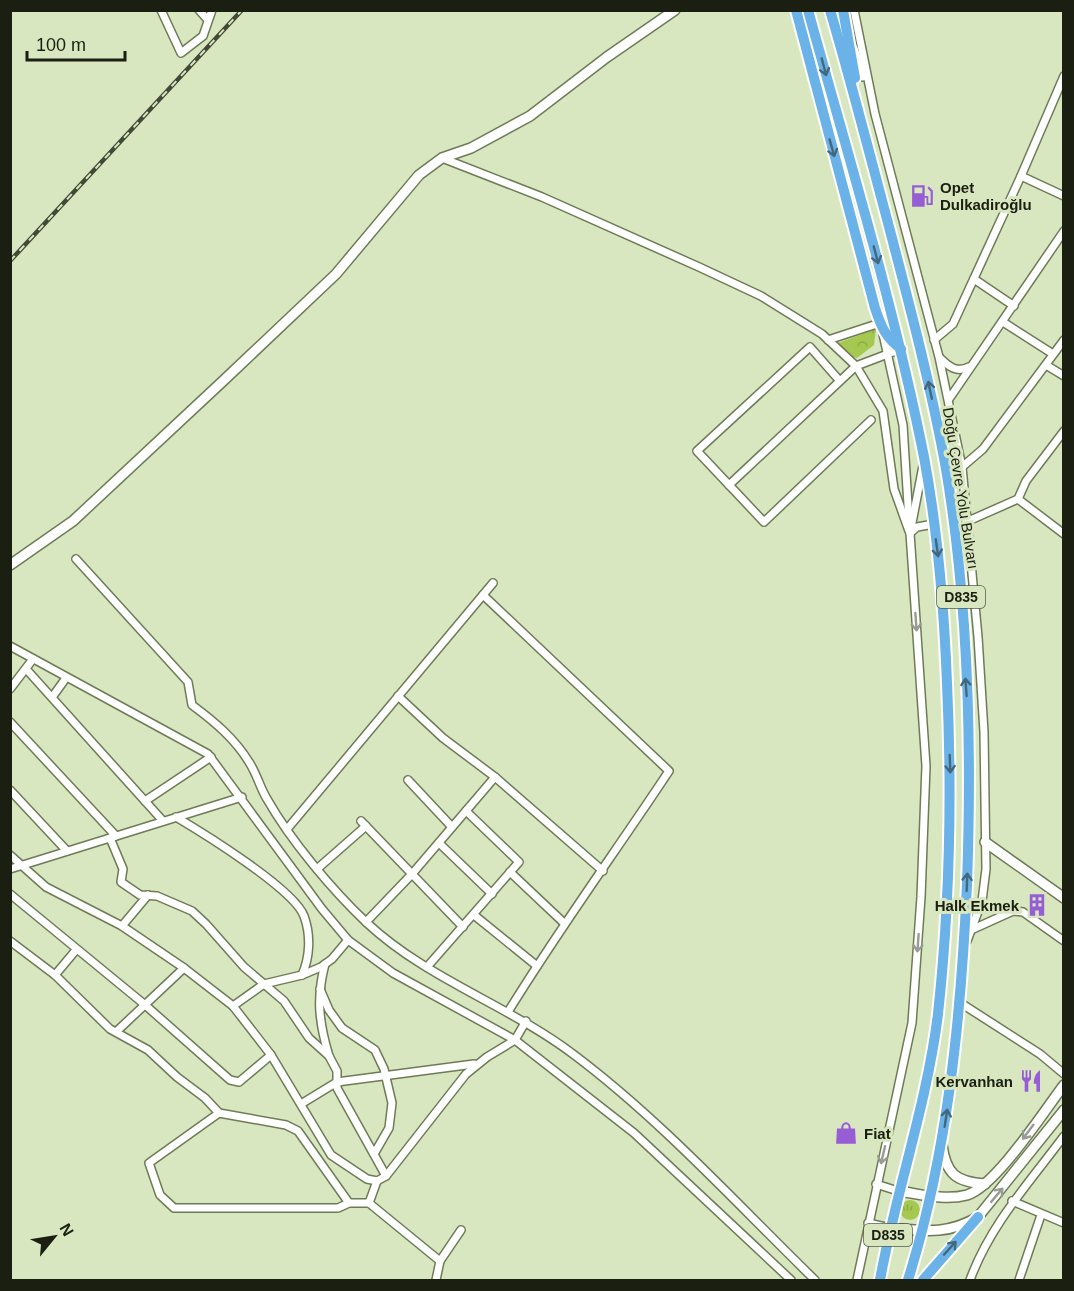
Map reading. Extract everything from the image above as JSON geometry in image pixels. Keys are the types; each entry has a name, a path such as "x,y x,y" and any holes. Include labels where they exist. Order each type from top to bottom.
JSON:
{"highway":[{"path":"796,10 882,327 888,340 901,349"},
{"name":"D835","path":"808,10 901,349 924,460 934,524 944,621 950,787 946,931 930,1066 898,1191 880,1281"},
{"name":"Doğu Çevre Yolu Bulvarı","path":"830,10 856,100 930,387 950,500 959,578 968,716 969,821 964,949 942,1144 930,1196"},
{"path":"843,10 847,25 856,100"},
{"name":"D835","path":"908,1281 930,1196"},
{"path":"923,1281 978,1217"}],"main road":[{"path":"10,565 73,521 336,274 419,176 442,158 471,148 530,116 607,57 675,10"},
{"path":"985,842 1064,898"},
{"path":"898,1191 930,1196 965,1195 985,1184 1064,1085"},
{"path":"890,1228 921,1231 959,1229 978,1217 1064,1110"},
{"path":"942,1144 944,1161 952,1173 966,1182 985,1184"}],"street":[{"path":"161,10 181,53 203,36 212,10"},
{"path":"199,10 207,19"},
{"path":"854,10 874,114"},
{"path":"847,25 874,114 939,357 962,467 979,648 984,732 985,842 982,901 964,949"},
{"path":"934,340 953,324 1022,176 1064,76"},
{"path":"442,158 542,197 761,296 828,340 856,366 883,411 894,489 910,533"},
{"path":"1022,176 1064,196"},
{"path":"949,399 1064,231"},
{"path":"974,279 1014,306"},
{"path":"1003,322 1053,354"},
{"path":"828,340 882,327 903,425 926,766 921,897 911,1032 876,1184 857,1281"},
{"path":"962,467 983,449 1064,340"},
{"path":"839,380 810,347 697,451 764,522 871,420"},
{"path":"729,485 856,366 886,352 901,349"},
{"path":"939,357 955,369 963,370 971,366"},
{"path":"1046,365 1064,376"},
{"path":"966,522 1018,499 1026,481 1064,431"},
{"path":"910,533 924,460"},
{"path":"1018,499 1063,531"},
{"path":"910,533 917,527 934,524"},
{"path":"76,559 188,682 192,705 232,738 250,764 267,799 317,869 366,922 403,953 526,1022 574,1055 670,1137 815,1281"},
{"path":"288,828 493,583"},
{"path":"483,595 541,653 668,767 669,771 603,871 564,923 508,1012"},
{"path":"12,648 211,757 242,796 321,909 348,939 393,974 515,1040 634,1132 791,1281"},
{"path":"10,689 27,670 33,659"},
{"path":"27,670 164,821"},
{"path":"53,696 66,678"},
{"path":"399,696 443,738 495,777 603,871"},
{"path":"10,722 113,837 123,869 121,882 140,895 157,896 192,911 244,967 284,1001 309,1038 329,1056"},
{"path":"146,801 211,757"},
{"path":"366,922 412,874 495,777"},
{"path":"408,780 452,827"},
{"path":"10,790 67,851"},
{"path":"10,869 242,796"},
{"path":"427,967 519,862 466,811"},
{"path":"176,817 273,883 298,905 304,916 309,937 308,962 302,975"},
{"path":"317,869 364,824 463,927"},
{"path":"439,843 492,894"},
{"path":"10,855 46,887 122,926 184,968 232,1006 271,1055 331,1155 367,1179 376,1181 386,1176 466,1074 477,1064 515,1040 526,1022"},
{"path":"510,872 564,923"},
{"path":"10,894 144,1004 235,1083 271,1055"},
{"path":"122,926 148,896"},
{"path":"971,930 1013,911 1023,912 1064,941"},
{"path":"474,915 537,966"},
{"path":"232,1006 264,984 302,975 325,964 348,939"},
{"path":"10,941 55,975 110,1029 148,1050 177,1077 205,1098 219,1113 293,1128 326,1168 349,1203"},
{"path":"55,975 76,950"},
{"path":"325,964 320,989 319,1024 329,1056 337,1071 337,1088 386,1176"},
{"path":"117,1031 184,968"},
{"path":"320,989 329,1010 342,1028 375,1050 385,1077 392,1103 389,1128 374,1154"},
{"path":"959,1002 1040,1054 1064,1074"},
{"path":"301,1104 337,1082 477,1064"},
{"path":"219,1113 149,1163 160,1195 174,1208 338,1208 349,1203 369,1203 440,1261"},
{"path":"970,1281 979,1255 1012,1201 1060,1146 1064,1136"},
{"path":"369,1203 376,1181"},
{"path":"876,1184 898,1191"},
{"path":"1012,1201 1064,1223"},
{"path":"1029,1281 1020,1279 1041,1215"},
{"path":"868,1223 890,1228"},
{"path":"436,1281 440,1261 461,1230"}],"green space":[{"path":"876,329 874,345 857,358 838,343"},
{"path":"910,1200 917,1203 920,1210 917,1217 910,1220 903,1217 900,1210 903,1203"}],"railway":[{"path":"10,261 242,10"}],"place":[{"name":"Opet Dulkadiroğlu","path":"922,196"},
{"name":"Halk Ekmek","path":"1037,905"},
{"name":"Kervanhan","path":"1031,1081"},
{"name":"Fiat","path":"846,1133"}]}
